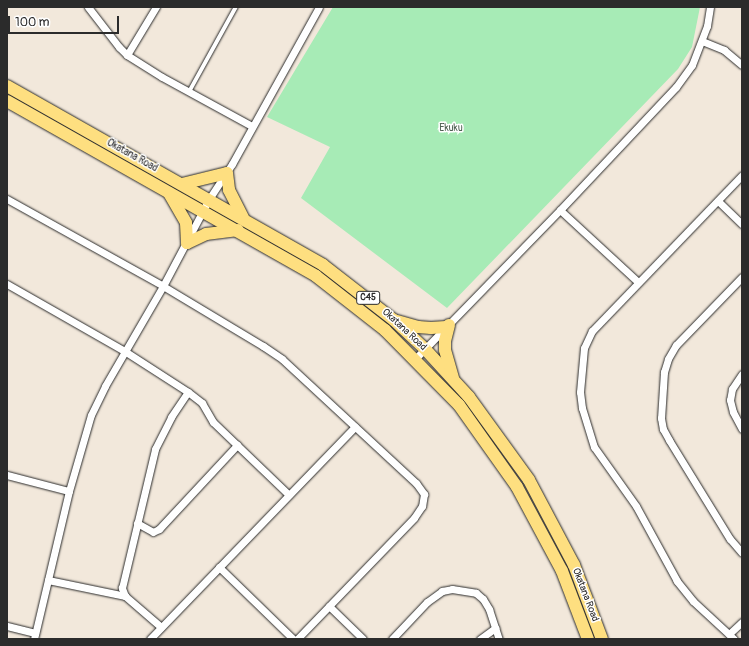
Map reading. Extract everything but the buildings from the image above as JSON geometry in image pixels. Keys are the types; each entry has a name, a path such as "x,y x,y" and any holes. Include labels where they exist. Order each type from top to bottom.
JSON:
{"main road":[{"name":"Okatana Road","path":"7,86 323,264 394,320 425,349 469,396 494,430 542,504 574,565 602,639"},
{"name":"Okatana Road","path":"7,101 238,230 316,276 385,330 459,405 517,488 562,571 588,639"},
{"path":"182,184 227,173 229,190 244,219"},
{"path":"168,192 186,223 187,243 206,234 238,230"},
{"path":"394,320 418,327 431,328 448,326 445,350 453,379"}],"street":[{"path":"88,7 111,38 127,55 189,92 252,126"},
{"path":"127,55 156,7"},
{"path":"7,626 34,636 70,491 91,415 105,386 126,352 187,243 203,211 227,173 319,7"},
{"path":"415,359 560,210 676,87 692,65 702,41 710,7"},
{"path":"702,41 724,50 742,65"},
{"path":"742,175 588,336 584,348 580,392 582,408 594,447 636,506 677,581 693,601 732,637 742,622"},
{"path":"7,199 248,336 282,359 416,483 424,494 422,506 414,518 297,639"},
{"path":"718,201 742,224"},
{"path":"560,210 638,282"},
{"path":"742,277 674,350 664,372 661,418 663,429 669,440 730,539 742,552"},
{"path":"7,284 126,352 188,392 202,403 212,422 289,495"},
{"path":"742,374 732,389 730,400 733,412 742,429"},
{"path":"161,627 125,596 122,588 155,449 171,417 188,392"},
{"path":"150,639 355,426"},
{"path":"137,523 153,532 159,529 237,445"},
{"path":"7,474 70,491"},
{"path":"219,567 293,639"},
{"path":"48,580 125,596"},
{"path":"392,639 427,602 442,591 452,589 476,593 483,599 489,609 499,639"},
{"path":"328,606 363,639"},
{"path":"480,639 495,628"}],"lane":[{"path":"189,92 236,7"}],"green space":[{"name":"Ekuku","path":"333,7 700,7 692,47 678,69 447,308 301,198 330,147 267,117"}]}
